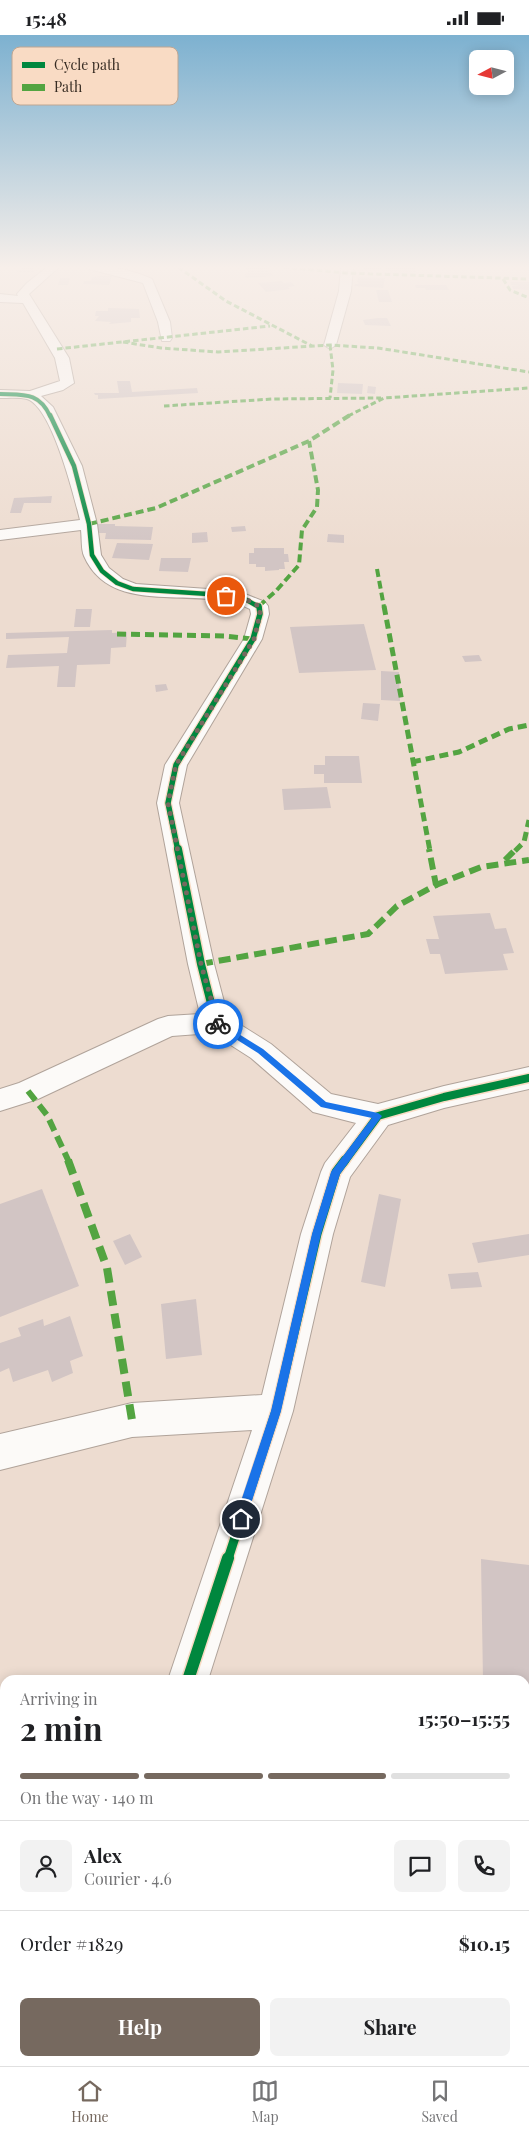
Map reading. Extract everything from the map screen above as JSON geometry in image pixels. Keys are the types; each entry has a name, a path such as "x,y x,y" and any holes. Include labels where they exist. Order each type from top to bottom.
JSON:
{"street":[{"path":"0,394 31,395 67,383 63,362"},
{"path":"31,395 46,407 74,466 90,524 92,555 102,571 116,583 133,589 208,594 245,599 259,606 260,614 254,639 176,765 168,803 201,964 216,1023"},
{"path":"0,535 90,524"},
{"path":"0,1100 28,1091 168,1026 216,1023 261,1051 324,1104 378,1116 444,1097 529,1078"},
{"path":"190,1675 276,1411 317,1234 336,1172 378,1116"},
{"path":"0,1452 132,1420 276,1411"}],"building":[{"path":"117,381 130,381 132,392 197,388 198,393 98,399 98,395 94,393 119,393"},
{"path":"338,383 363,384 362,394 337,393"},
{"path":"368,386 376,387 375,394 367,393"},
{"path":"52,496 51,503 24,503 21,513 10,513 14,498"},
{"path":"97,524 153,527 151,540 105,539 106,533 95,533"},
{"path":"245,526 246,531 232,532 231,527"},
{"path":"207,532 208,542 192,543 192,533"},
{"path":"328,534 344,535 344,543 327,542"},
{"path":"117,543 153,544 149,560 112,558"},
{"path":"254,548 284,548 284,554 288,554 289,562 284,562 285,569 265,571 265,567 256,567 256,564 249,564 249,553 254,553"},
{"path":"161,558 191,558 188,572 159,571"},
{"path":"76,609 92,609 90,627 74,627"},
{"path":"364,624 376,670 299,673 290,627"},
{"path":"112,630 112,633 127,632 126,647 111,648 110,664 77,665 75,687 57,687 59,666 6,668 8,655 67,653 69,637 6,639 6,633"},
{"path":"479,655 482,661 465,662 462,656"},
{"path":"381,671 399,672 400,701 381,700"},
{"path":"166,684 168,690 156,692 155,685"},
{"path":"363,703 380,704 378,721 361,719"},
{"path":"325,756 359,756 362,783 324,783 324,774 314,774 314,765 325,765"},
{"path":"327,787 331,808 284,810 282,789"},
{"path":"490,913 495,929 506,928 514,953 503,954 508,970 445,974 440,954 430,954 426,939 439,939 433,916"},
{"path":"42,1189 79,1286 0,1317 0,1204"},
{"path":"379,1194 401,1199 385,1287 361,1282"},
{"path":"130,1234 142,1257 125,1265 113,1241"},
{"path":"529,1234 529,1255 478,1263 472,1243"},
{"path":"478,1272 482,1287 451,1289 448,1274"},
{"path":"196,1299 202,1355 166,1359 161,1304"},
{"path":"70,1316 83,1356 70,1361 73,1373 52,1382 48,1370 13,1382 9,1368 0,1372 0,1343 21,1336 18,1328 43,1319 44,1326"},
{"path":"481,1559 529,1565 529,1675 483,1675"}],"marked path":[{"path":"330,398 332,362"},
{"path":"470,362 529,372"},
{"path":"89,524 156,508 309,441 341,420 384,398 529,388"},
{"path":"164,406 272,399 381,398"},
{"path":"259,606 276,591 299,565 302,530 317,507 318,490 309,441"},
{"path":"201,964 368,934 397,906 436,885 377,569"},
{"path":"117,634 224,636 253,639"},
{"path":"412,762 459,752 509,729 529,725"},
{"path":"505,860 524,842 529,820"},
{"path":"436,885 481,867 504,862 529,860"},
{"path":"28,1091 47,1115 71,1166 107,1268 132,1420"}],"cycle path":[{"path":"0,394 31,395 46,407 74,466 89,524 92,555 102,571 117,583 133,589 208,594 245,599 259,606 260,614 253,639 176,765 168,803 201,964 216,1023"},
{"path":"190,1675 276,1411 317,1234 336,1172 378,1116 444,1097 529,1078"}],"way so far":[{"path":"218,1024 216,1023 201,964 168,803 176,765 254,639 260,614 259,606 245,599 226,596"}],"route":[{"path":"218,1024 261,1051 324,1104 378,1116 336,1172 317,1234 276,1411 241,1519"}]}
